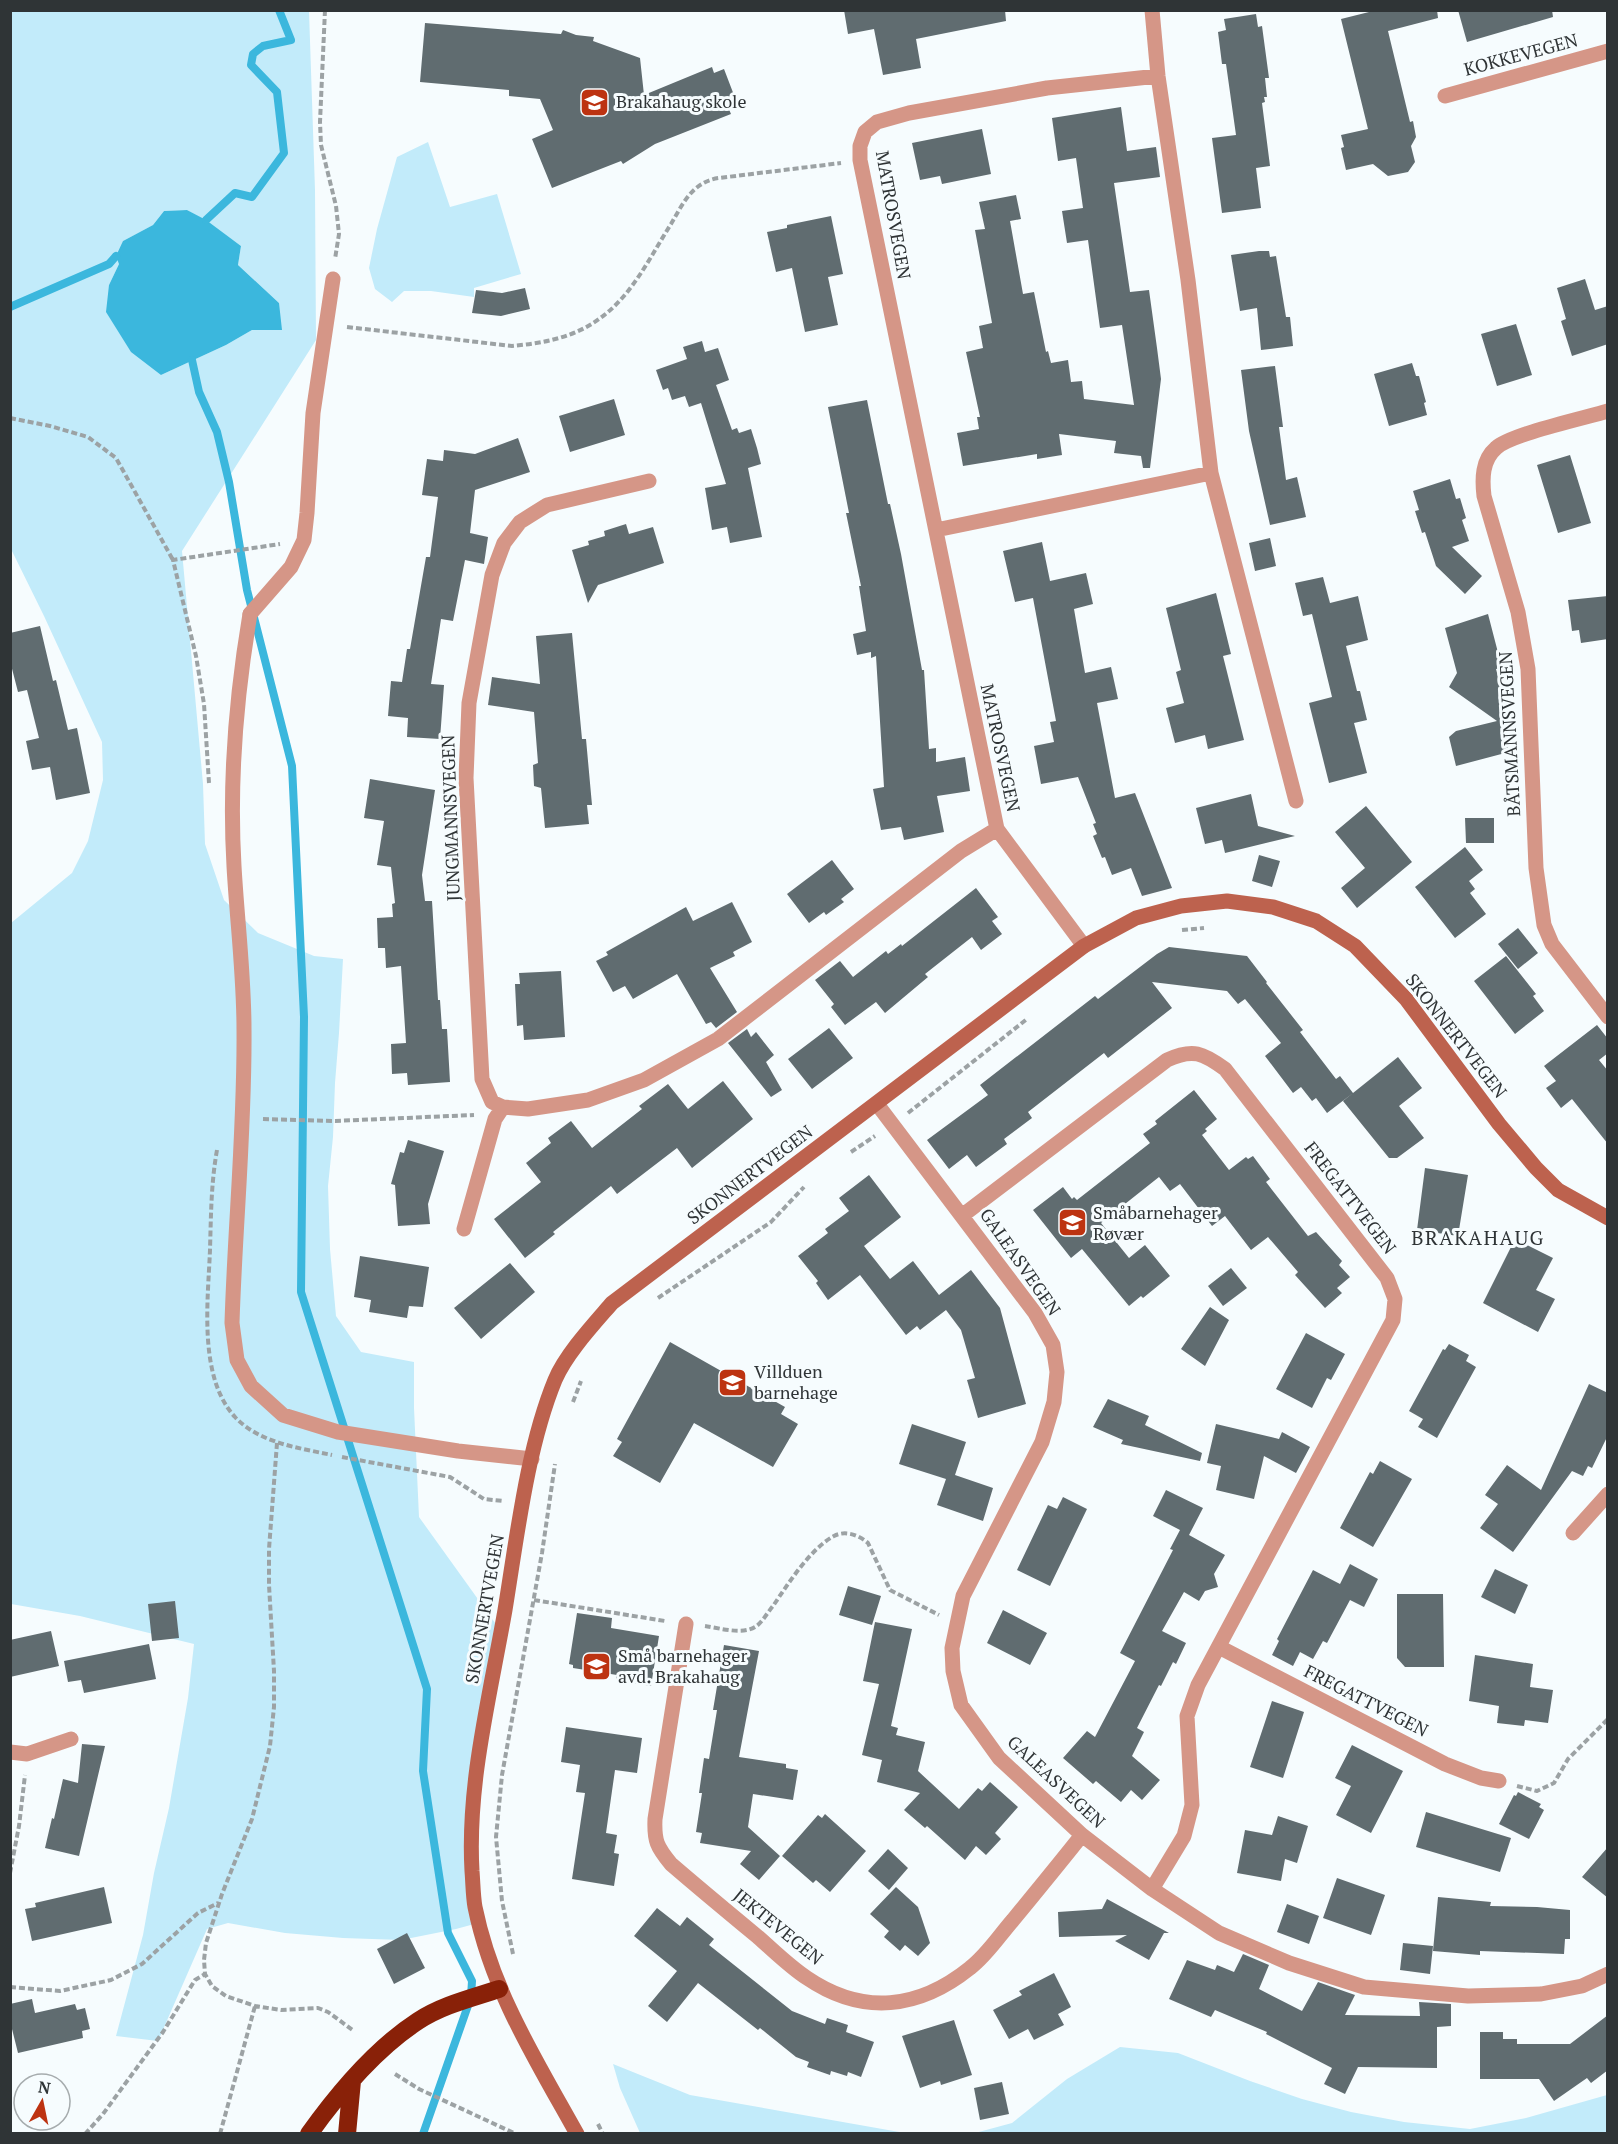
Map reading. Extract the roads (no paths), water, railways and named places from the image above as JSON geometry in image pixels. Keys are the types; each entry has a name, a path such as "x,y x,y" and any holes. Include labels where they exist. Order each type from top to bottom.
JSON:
{"highway":[{"path":"309,2133 352,2081 387,2044 419,2020 456,2003 499,1989"},
{"path":"347,2133 352,2081"}],"street":[{"path":"1152,10 1158,75 1188,280 1211,473 1296,801"},
{"name":"KOKKEVEGEN","path":"1445,96 1608,51"},
{"name":"MATROSVEGEN","path":"1084,946 996,830 860,160 860,146 865,132 877,122 909,113 1047,88 1158,75"},
{"path":"333,279 313,413 308,513 304,540 291,567 250,614 236,717 232,782 234,864 244,1029 232,1323 237,1360 251,1386 283,1415 338,1432 458,1451 532,1459"},
{"name":"BÅTSMANNSVEGEN","path":"1608,411 1511,439 1496,447 1487,459 1482,477 1484,496 1523,631 1528,669 1536,868 1544,925 1552,944 1608,1017"},
{"path":"936,530 1211,473"},
{"name":"JUNGMANNSVEGEN","path":"499,1113 482,1079 466,778 469,703 492,575 504,543 520,522 547,505 649,481"},
{"path":"464,1229 499,1113 588,1100 644,1080 718,1039 961,850 996,830"},
{"name":"SKONNERTVEGEN","path":"578,2133 530,2050 499,1989 475,1906 471,1844 475,1778 532,1459 556,1378 582,1338 612,1303 1084,946 1136,918 1192,904 1227,901 1273,906 1316,921 1355,946 1406,999 1499,1124 1536,1168 1558,1190 1608,1218"},
{"name":"FREGATTVEGEN","path":"963,1215 1167,1060 1182,1053 1196,1052 1209,1057 1225,1069 1387,1278 1395,1299 1393,1320 1198,1685 1187,1716 1192,1805 1184,1836 1152,1889"},
{"name":"GALEASVEGEN","path":"877,1104 1035,1313 1053,1345 1057,1372 1054,1402 1042,1442 963,1596 952,1648 953,1671 961,1706 999,1758 1082,1836 1152,1889 1219,1933 1289,1963 1364,1988 1468,1996 1540,1994 1582,1986 1608,1974"},
{"path":"1573,1533 1608,1494"},
{"name":"JEKTEVEGEN","path":"686,1624 655,1818 654,1837 660,1851 671,1864 807,1978 826,1989 857,2002 889,2003 908,2001 947,1984 971,1967 990,1948 1082,1836"},
{"name":"FREGATTVEGEN","path":"1219,1647 1445,1764 1481,1778 1499,1781"},
{"path":"10,1752 27,1754 71,1739"}],"water":[{"path":"187,210 206,220 241,246 238,265 279,303 282,330 252,330 226,345 161,375 131,352 106,312 109,285 119,264 116,256 123,241 153,225 164,211"}],"waterway":[{"path":"206,220 235,193 252,197 284,153 277,92 251,65 253,54 263,46 291,40 279,10"},
{"path":"10,307 109,264 116,256"},
{"path":"192,360 199,392 217,432 229,482 247,590 292,766 304,1017 301,1292 427,1689 423,1771 448,1933 472,1981 471,1997 423,2134"}],"place":[{"name":"Brakahaug skole","path":"595,102"},
{"name":"Småbarnehager Røvær","path":"1072,1223"},
{"name":"Villduen barnehage","path":"733,1382"},
{"name":"Små barnehager avd. Brakahaug","path":"597,1666"}],"district":[{"name":"BRAKAHAUG","path":"1478,1238"}]}
